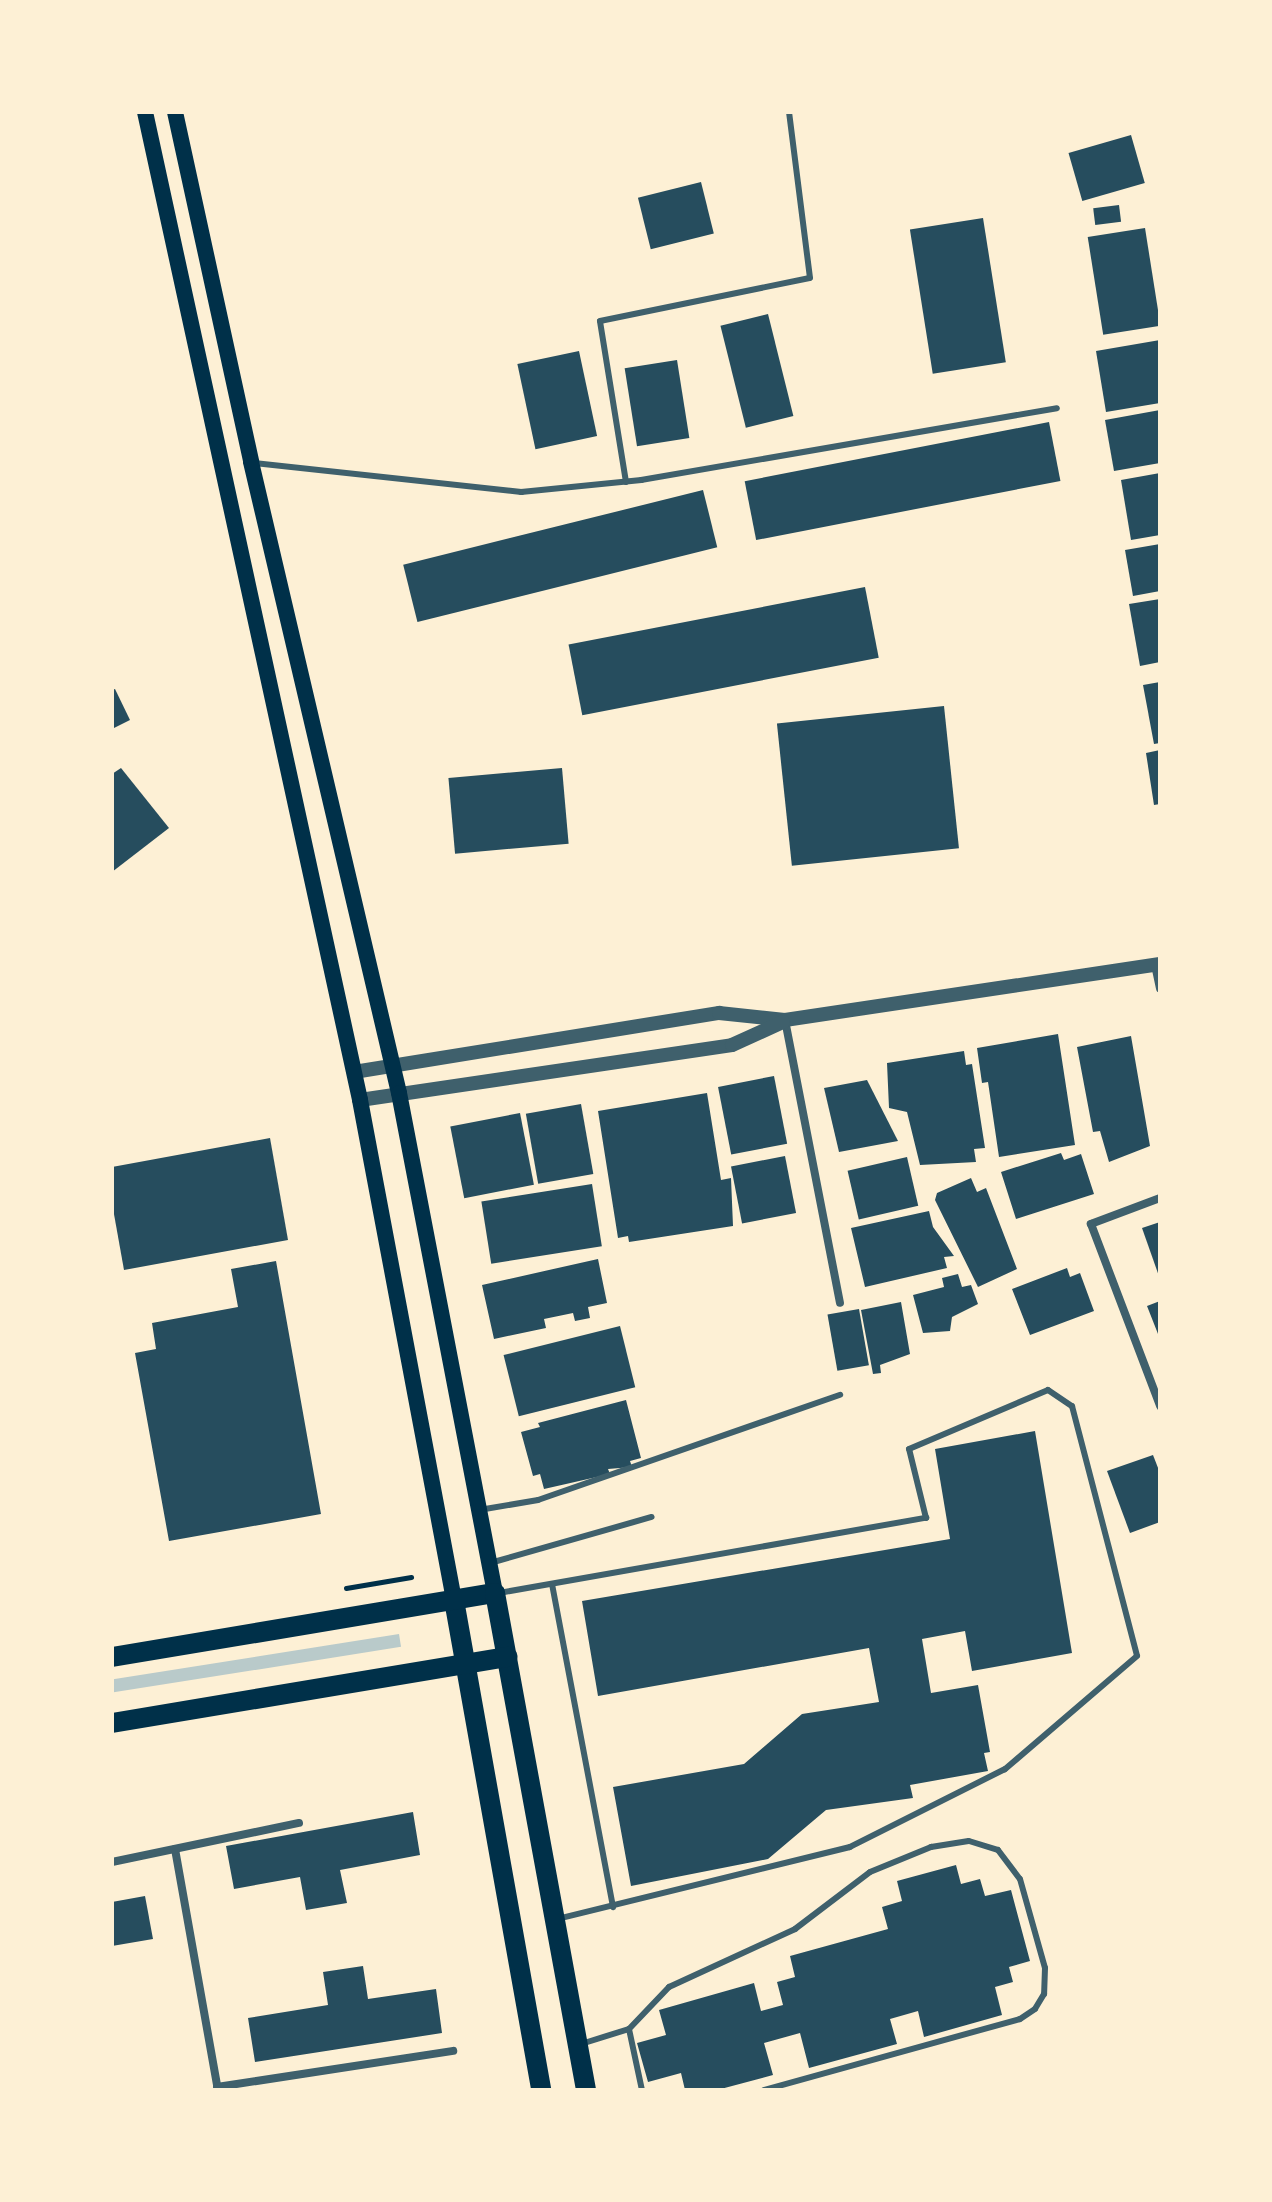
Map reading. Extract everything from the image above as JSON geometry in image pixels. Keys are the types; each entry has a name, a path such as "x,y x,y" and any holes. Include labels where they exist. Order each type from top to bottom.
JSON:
{"main road":[{"path":"145,112 360,1100 454,1600 541,2090"},
{"path":"175,112 251,462 399,1093 508,1657 586,2090"},
{"path":"112,1657 495,1593"},
{"path":"112,1723 508,1657"}],"street":[{"path":"354,1072 719,1013 785,1020 1158,964 1160,988"},
{"path":"360,1100 732,1045 785,1020"},
{"path":"785,1020 840,1303"},
{"path":"1160,1198 1091,1224 1160,1406"},
{"path":"112,1862 299,1823"},
{"path":"175,1849 217,2088 453,2051"}],"lane":[{"path":"626,482 600,321 810,278 789,112"},
{"path":"251,462 521,492 626,482 1057,408"},
{"path":"495,1593 926,1518 909,1449 1048,1390 1072,1406 1137,1656 1005,1769 850,1847 557,1919"},
{"path":"479,1510 538,1500 840,1395"},
{"path":"490,1563 652,1517"},
{"path":"552,1584 613,1907"},
{"path":"577,2045 629,2029 669,1987 795,1929 870,1872 931,1847 969,1841 998,1850 1020,1879 1045,1968 1044,1994 1035,2009 1020,2019 764,2090"},
{"path":"629,2029 642,2090"}],"shaded area":[{"path":"399,1634 401,1647 114,1692 112,1679"}],"building":[{"path":"1131,135 1145,183 1082,201 1069,153"},
{"path":"701,182 714,233 651,249 638,198"},
{"path":"1119,205 1121,222 1095,225 1093,208"},
{"path":"983,218 1006,362 933,374 910,230"},
{"path":"1145,228 1160,326 1103,335 1088,237"},
{"path":"768,314 793,416 746,428 720,326"},
{"path":"1160,340 1160,403 1106,412 1096,351"},
{"path":"579,351 597,436 535,449 517,364"},
{"path":"677,360 689,438 637,446 625,368"},
{"path":"1160,410 1160,463 1114,471 1105,420"},
{"path":"1049,422 1060,481 756,540 745,481"},
{"path":"1160,473 1160,535 1131,540 1121,480"},
{"path":"703,490 717,547 417,622 403,565"},
{"path":"1160,544 1160,591 1133,596 1125,550"},
{"path":"865,587 879,658 582,715 569,645"},
{"path":"1160,599 1160,662 1140,666 1129,604"},
{"path":"1160,682 1160,743 1154,744 1143,685"},
{"path":"115,689 130,720 112,729 112,690"},
{"path":"944,706 959,848 792,866 777,724"},
{"path":"1160,750 1160,804 1154,805 1146,753"},
{"path":"121,768 169,828 112,872 112,774"},
{"path":"562,768 569,844 455,854 448,778"},
{"path":"1058,1034 1075,1145 999,1157 988,1082 982,1083 977,1048"},
{"path":"1131,1036 1150,1146 1109,1162 1100,1131 1093,1132 1077,1047"},
{"path":"964,1051 966,1065 972,1064 985,1148 974,1149 976,1162 920,1165 907,1112 889,1108 887,1063"},
{"path":"774,1076 787,1144 731,1155 718,1087"},
{"path":"867,1080 898,1141 839,1152 824,1088"},
{"path":"707,1093 721,1180 731,1178 733,1226 629,1242 628,1236 618,1238 598,1111"},
{"path":"581,1104 593,1174 538,1184 526,1114"},
{"path":"520,1113 534,1185 464,1198 450,1127"},
{"path":"270,1138 288,1240 124,1270 112,1203 112,1167"},
{"path":"1061,1153 1064,1160 1081,1154 1094,1194 1016,1219 1001,1172"},
{"path":"785,1156 796,1213 742,1223 731,1166"},
{"path":"907,1157 918,1206 859,1219 848,1171"},
{"path":"971,1178 977,1192 986,1188 1017,1269 978,1287 935,1200 937,1193"},
{"path":"592,1184 602,1246 491,1264 481,1202"},
{"path":"929,1211 933,1227 954,1256 944,1257 947,1268 865,1287 851,1228"},
{"path":"1160,1222 1160,1279 1142,1228"},
{"path":"598,1259 607,1303 588,1307 590,1318 575,1321 573,1313 544,1319 546,1328 494,1339 482,1285"},
{"path":"276,1261 321,1514 169,1541 135,1353 156,1349 152,1323 238,1307 231,1269"},
{"path":"1067,1268 1070,1277 1080,1273 1094,1311 1030,1335 1012,1289"},
{"path":"958,1274 962,1287 971,1285 978,1304 952,1317 950,1331 923,1333 913,1295 944,1287 942,1278"},
{"path":"1160,1301 1160,1339 1147,1306"},
{"path":"901,1302 910,1354 880,1365 881,1373 873,1374 861,1310"},
{"path":"859,1309 869,1365 837,1371 827,1315"},
{"path":"620,1326 635,1387 519,1416 504,1355"},
{"path":"626,1400 641,1458 630,1461 632,1467 608,1469 610,1474 544,1489 540,1474 533,1476 521,1432 540,1427 538,1423"},
{"path":"1035,1431 1072,1653 972,1671 965,1631 922,1639 931,1693 978,1685 990,1752 984,1753 988,1771 910,1785 913,1798 826,1810 768,1859 631,1886 613,1787 744,1764 802,1714 879,1702 869,1648 598,1696 582,1601 950,1539 935,1449"},
{"path":"1153,1455 1160,1473 1160,1522 1130,1533 1107,1471"},
{"path":"413,1812 420,1855 340,1870 347,1903 306,1910 300,1877 234,1889 226,1846"},
{"path":"956,1865 961,1884 980,1879 985,1896 1011,1890 1030,1961 1009,1967 1013,1982 995,1987 1002,2015 924,2037 918,2011 890,2019 897,2044 809,2068 800,2033 764,2043 773,2075 717,2090 685,2090 681,2073 648,2082 637,2043 666,2035 659,2010 754,1983 761,2011 783,2005 777,1982 795,1977 790,1956 888,1929 882,1907 902,1901 897,1881"},
{"path":"145,1896 153,1939 112,1946 112,1902"},
{"path":"363,1966 368,1999 436,1989 442,2033 255,2062 248,2018 328,2005 323,1972"}]}
